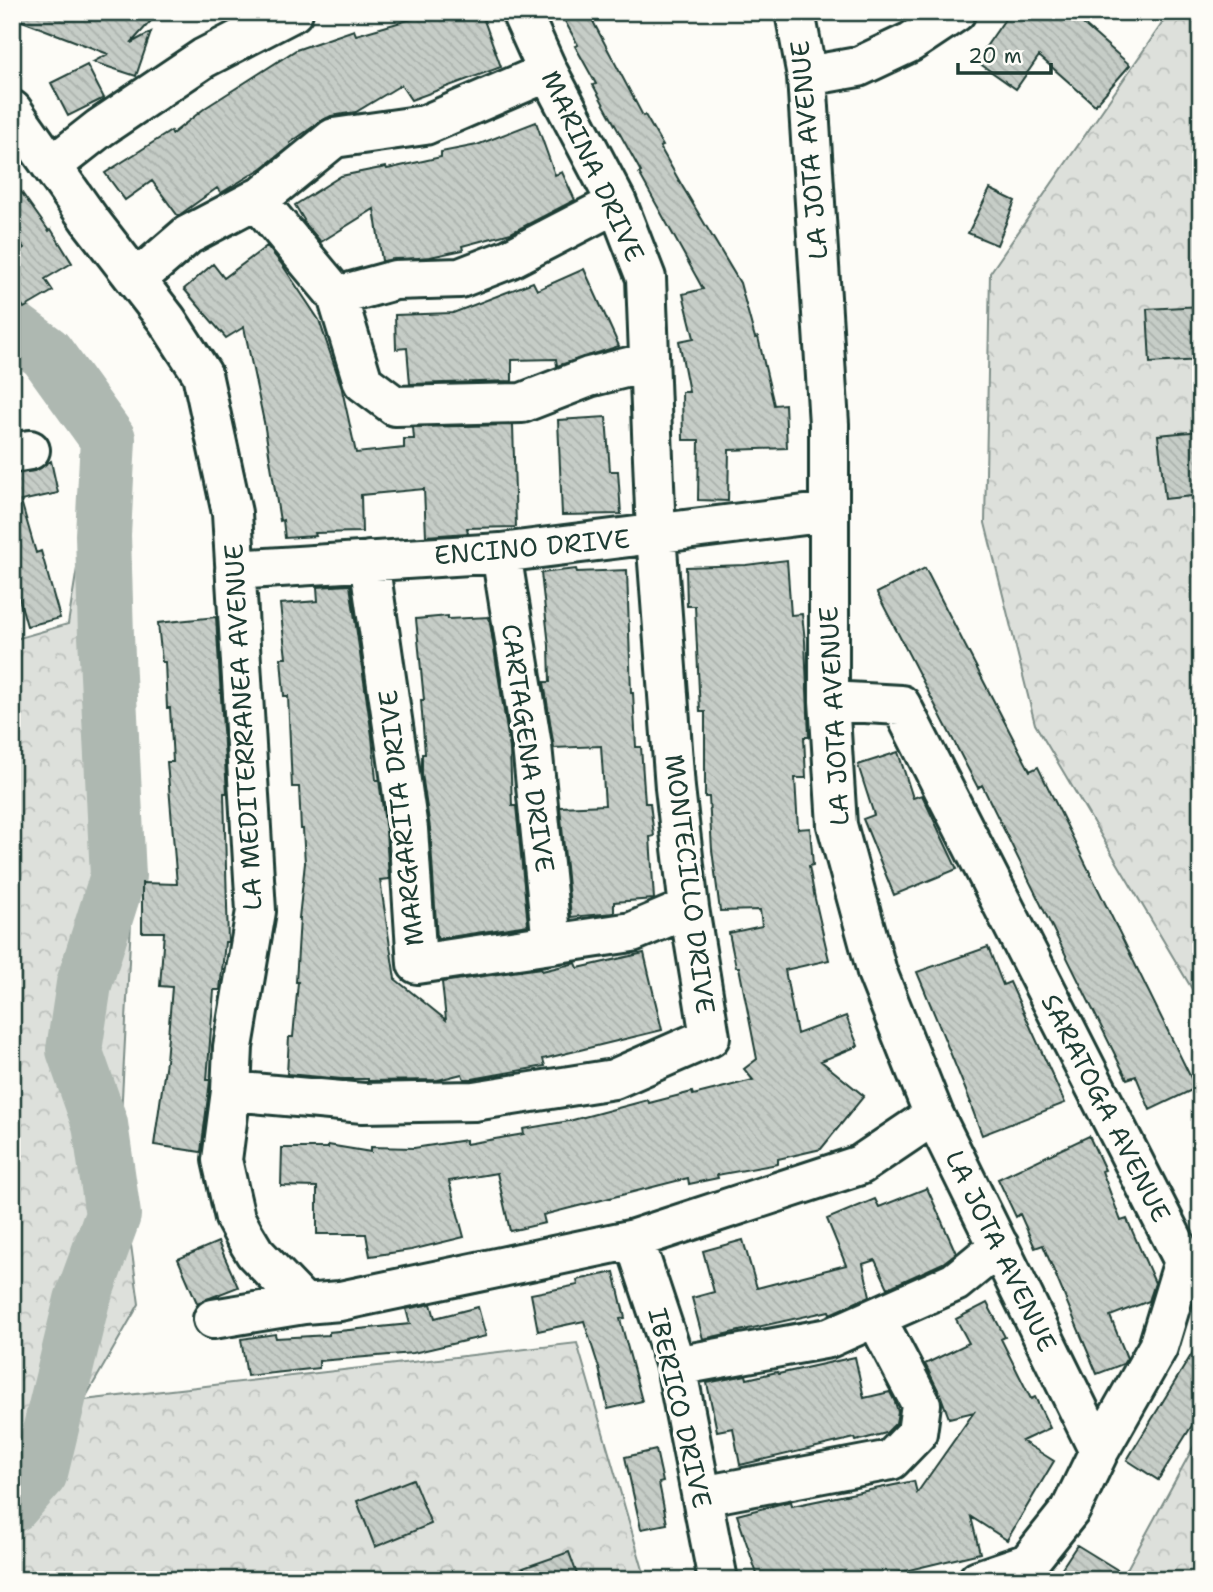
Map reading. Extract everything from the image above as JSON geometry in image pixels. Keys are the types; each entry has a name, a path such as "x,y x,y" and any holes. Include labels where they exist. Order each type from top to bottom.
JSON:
{"street":[{"path":"52,165 100,128 204,58 293,12"},
{"name":"MARINA DRIVE","path":"521,12 548,72 617,203 646,278 656,535"},
{"name":"LA JOTA AVENUE","path":"795,12 807,76 829,424 829,701 837,825 877,972 934,1115 1099,1451"},
{"path":"807,76 858,67 911,42 956,12"},
{"path":"136,280 188,235 256,199 334,138 425,125 548,72"},
{"name":"LA MEDITERRANEA AVENUE","path":"12,110 89,219 167,320 202,374 232,513 256,911 233,1047 231,1091 222,1160 235,1218 255,1253 304,1304"},
{"path":"256,199 337,296 363,382 396,406 522,403 589,377 649,362"},
{"path":"337,296 396,280 460,278 509,259 617,203"},
{"name":"ENCINO DRIVE","path":"234,570 501,553 829,512"},
{"name":"MONTECILLO DRIVE","path":"231,1091 363,1104 474,1101 614,1079 710,1037 689,908 675,788 656,535"},
{"name":"CARTAGENA DRIVE","path":"501,553 532,746 552,944"},
{"name":"MARGARITA DRIVE","path":"369,561 408,829 417,964 632,932 689,908"},
{"name":"SARATOGA AVENUE","path":"829,701 901,705 1184,1261 1158,1347 1099,1451 1071,1509 1028,1563 978,1580"},
{"path":"214,1319 304,1304 340,1301 634,1239 860,1165 934,1115"},
{"name":"IBERICO DRIVE","path":"634,1239 676,1366 718,1580"},
{"path":"676,1366 829,1338 955,1282 999,1246"},
{"path":"702,1496 891,1460 917,1433 921,1404 876,1318"}],"green space":[{"path":"1170,12 1201,12 1201,1004 1035,724 985,523 990,273"},
{"path":"12,305 50,338 121,428 119,595 133,883 119,1157 139,1304 84,1400 577,1343 646,1580 12,1580 12,640 68,624 97,444 12,356"},
{"path":"1201,1433 1201,1580 1121,1580"}],"building":[{"path":"12,12 159,12 131,43 151,32 136,76 93,62 108,54 12,17"},
{"path":"436,12 481,12 501,67 411,100 401,85 356,112 331,116 290,143 291,145 262,168 221,193 217,188 178,216 152,181 125,200 105,173 171,131 172,134 205,108 296,50 354,30 356,35"},
{"path":"560,12 588,12 643,116 645,115 663,146 660,147 740,283 755,338 758,337 774,405 785,404 787,448 729,450 728,501 698,500 699,440 683,440 682,392 689,392 679,341 694,338 683,294 703,289 593,85 596,84"},
{"path":"1010,12 1088,12 1083,24 1130,65 1095,105 1039,56 1016,89 976,61"},
{"path":"87,65 104,98 68,116 51,83"},
{"path":"536,122 555,175 562,172 575,200 511,233 462,246 463,250 430,257 382,261 374,209 321,242 303,221 295,205 341,176 441,157 441,152 477,145"},
{"path":"12,179 49,231 51,229 72,263 45,279 53,291 24,308 12,289 12,255 24,248 12,231"},
{"path":"990,189 1015,201 997,245 968,233"},
{"path":"267,246 319,320 341,385 356,453 404,448 404,439 414,439 413,427 513,425 516,527 467,528 468,533 426,536 424,489 361,495 362,532 315,533 316,536 285,538 244,327 226,338 184,289 213,264 224,278"},
{"path":"584,269 619,346 557,366 556,359 512,360 512,381 410,384 407,348 396,349 395,315 453,313 533,282 537,290"},
{"path":"1201,306 1201,360 1150,363 1147,309"},
{"path":"606,417 610,471 618,471 621,514 562,515 558,420"},
{"path":"1201,431 1201,495 1165,499 1158,435"},
{"path":"51,461 58,493 21,501 36,553 41,551 60,618 27,626 12,573 12,495 17,495 13,474 34,471"},
{"path":"787,560 791,615 802,614 809,737 804,737 806,778 795,778 798,829 810,828 813,865 809,866 829,960 785,970 797,1034 846,1016 858,1046 821,1061 864,1096 821,1149 778,1159 778,1164 717,1175 718,1178 689,1184 688,1178 543,1215 545,1223 510,1231 497,1173 449,1181 464,1237 411,1250 370,1256 366,1234 317,1234 317,1187 281,1186 282,1148 328,1148 328,1145 371,1152 371,1147 414,1148 466,1140 466,1144 524,1134 523,1129 569,1121 648,1100 649,1103 692,1092 693,1095 753,1080 744,1069 757,1059 739,967 736,967 729,933 762,926 760,910 720,911 712,850 709,797 705,797 705,712 700,712 695,606 687,606 686,567 746,565"},
{"path":"925,568 1030,771 1038,767 1196,1088 1150,1110 1136,1076 1127,1079 982,785 978,788 877,593"},
{"path":"576,569 577,572 627,570 631,693 636,747 641,747 645,803 650,803 654,836 650,837 654,899 614,902 614,913 571,917 560,807 605,805 601,746 554,748 544,682 550,682 541,573"},
{"path":"350,585 376,780 379,780 386,831 389,879 380,880 395,979 446,1020 442,982 541,968 542,971 576,963 578,968 644,953 662,1030 543,1059 545,1066 472,1079 464,1079 462,1074 438,1080 368,1081 287,1074 289,1037 293,1037 298,982 299,918 305,863 299,787 292,787 288,696 284,696 281,658 286,658 280,604 318,601 317,587"},
{"path":"448,616 448,619 489,617 510,749 512,806 516,806 528,925 437,939 430,828 422,774 422,754 425,754 421,700 424,700 416,619"},
{"path":"216,617 227,793 224,793 228,942 225,942 220,990 214,990 207,1080 210,1080 201,1152 154,1145 166,1061 172,987 160,986 164,932 142,932 142,883 177,884 167,762 173,762 170,708 167,708 165,662 162,662 158,623"},
{"path":"898,752 913,798 922,795 957,869 894,895 863,819 874,815 858,765"},
{"path":"988,947 1003,985 1010,982 1065,1103 982,1135 917,972"},
{"path":"1089,1136 1105,1170 1102,1171 1121,1221 1127,1219 1155,1283 1149,1301 1110,1316 1127,1358 1123,1364 1097,1374 1043,1245 1035,1248 1020,1214 1016,1217 998,1179"},
{"path":"927,1188 956,1253 943,1263 888,1288 875,1260 863,1264 870,1296 830,1314 829,1311 703,1339 692,1298 714,1292 703,1251 743,1240 757,1288 846,1265 827,1219 875,1199 879,1207"},
{"path":"218,1242 238,1287 197,1303 178,1259"},
{"path":"614,1272 625,1318 620,1319 642,1401 608,1409 599,1368 584,1321 538,1331 531,1294 578,1285 577,1280"},
{"path":"987,1303 1005,1337 1001,1339 1031,1399 1035,1397 1050,1428 1022,1441 1054,1461 1007,1540 971,1517 980,1553 884,1576 885,1580 759,1580 737,1515 791,1501 792,1506 914,1481 917,1493 974,1412 949,1418 925,1364 969,1343 956,1319"},
{"path":"431,1304 435,1318 478,1307 486,1336 413,1353 319,1361 319,1368 247,1376 241,1339 275,1334 276,1338 329,1335 329,1332 410,1324 406,1309"},
{"path":"1201,1339 1201,1411 1158,1480 1127,1460"},
{"path":"855,1357 864,1398 890,1392 895,1402 898,1412 896,1423 886,1433 740,1465 733,1428 717,1431 707,1383 746,1375 747,1379 777,1372 778,1374"},
{"path":"656,1450 663,1482 659,1483 667,1524 641,1529 625,1457"},
{"path":"413,1479 431,1524 375,1547 357,1501"},
{"path":"1077,1545 1134,1580 1054,1580"},
{"path":"569,1552 579,1580 501,1580 500,1576"}],"waterway":[{"path":"12,328 46,353 108,439 103,535 118,876 84,984 74,1050 100,1124 113,1215 82,1300 40,1473 12,1505"}]}
